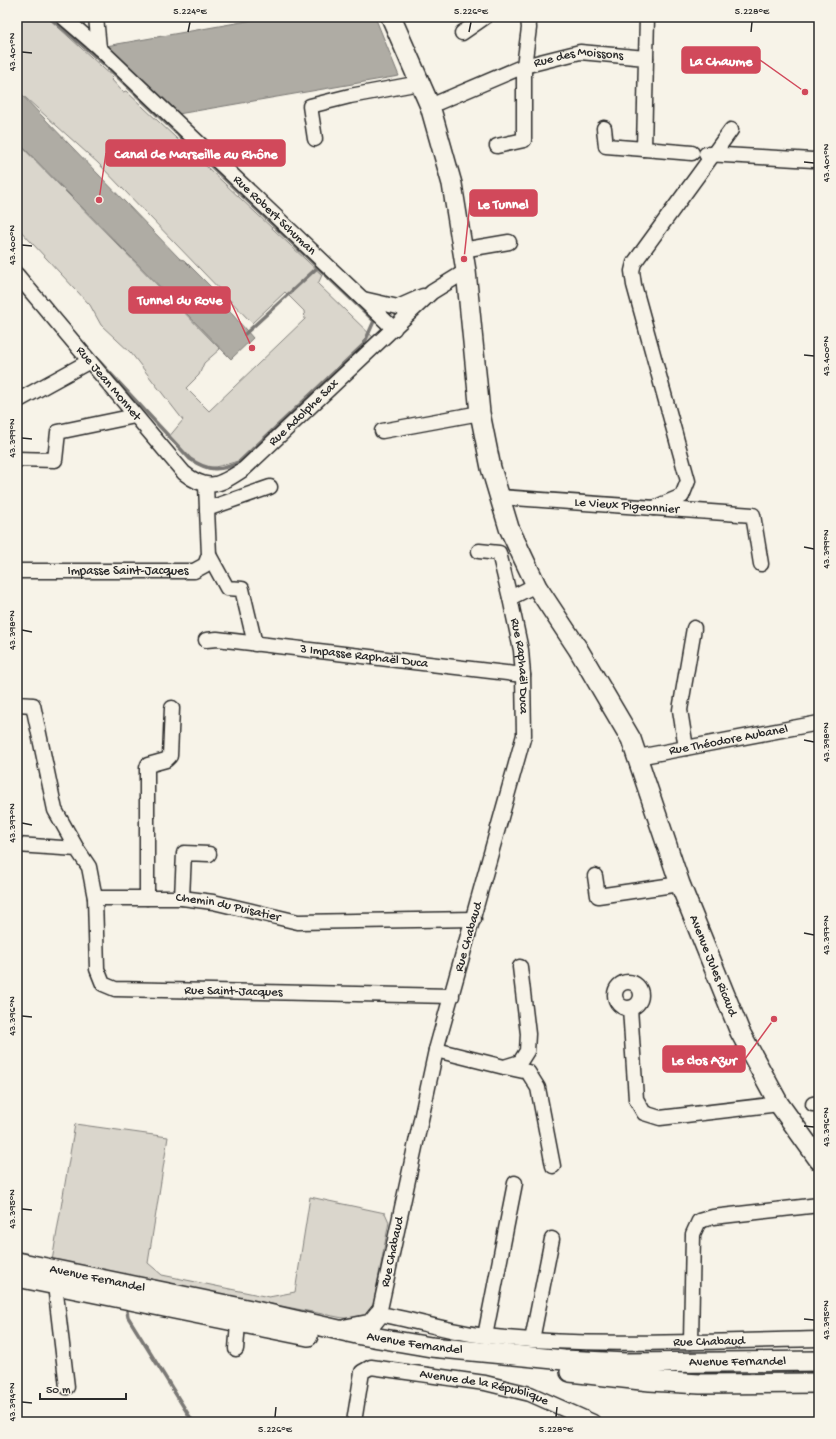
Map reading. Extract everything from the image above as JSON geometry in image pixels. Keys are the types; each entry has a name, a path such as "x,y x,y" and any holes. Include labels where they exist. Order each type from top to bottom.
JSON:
{"main road":[{"name":"Avenue Jules Ricaud","path":"391,17 430,106 452,184 466,271 480,413 491,468 501,497 509,528 536,585 578,649 630,739 638,757 680,884 740,1032 779,1104 819,1160"},
{"name":"Avenue Fernandel","path":"17,1262 251,1310 331,1329 431,1346 564,1360 693,1363 819,1361"},
{"name":"Avenue Fernandel","path":"17,1277 238,1323 400,1352 519,1366 596,1372 671,1373 819,1370"},
{"path":"331,1329 366,1326 375,1321 379,1314"},
{"path":"519,1366 650,1381 700,1384 819,1383"}],"street":[{"name":"Rue Robert Schuman","path":"63,17 99,48 362,299 398,325"},
{"path":"96,17 99,48"},
{"path":"462,33 485,17"},
{"path":"497,146 524,140 524,66 529,28 528,17"},
{"path":"644,149 647,17"},
{"name":"Rue des Moissons","path":"430,106 524,66 580,52 646,58"},
{"path":"315,139 310,106 350,96 420,83"},
{"path":"604,128 606,146 703,154 813,160 819,159"},
{"path":"654,508 682,496 688,481 634,285 632,271 634,263 703,154 731,130"},
{"path":"462,250 509,242"},
{"name":"Rue Adolphe Sax","path":"206,485 224,482 244,469 432,292 466,271"},
{"name":"Rue Jean Monnet","path":"17,275 88,362 184,473 196,483 206,485"},
{"path":"362,299 398,307 432,292"},
{"path":"398,307 398,325"},
{"path":"17,401 88,362"},
{"path":"382,431 480,413"},
{"path":"17,459 55,460 58,432 135,416"},
{"path":"206,485 209,555 227,588 242,589 255,644"},
{"path":"207,509 270,487"},
{"name":"Le Vieux Pigeonnier","path":"501,497 753,515 761,564"},
{"name":"Rue Raphaël Duca","path":"479,550 499,552 521,650 524,735 516,761"},
{"name":"Impasse Saint-Jacques","path":"17,571 194,571 205,565 209,555"},
{"path":"510,598 536,585"},
{"path":"686,748 680,710 694,628"},
{"name":"3 Impasse Raphaël Duca","path":"206,640 217,639 523,675"},
{"path":"17,704 33,705 55,810 89,867 95,898"},
{"path":"151,898 147,768 148,765 166,760 170,756 172,708"},
{"name":"Rue Théodore Aubanel","path":"638,757 819,723"},
{"name":"Rue Chabaud","path":"516,761 474,919 436,1050 379,1314 444,1330 485,1336 532,1340 644,1344 819,1340"},
{"path":"151,898 154,825"},
{"path":"17,845 77,849"},
{"path":"182,898 184,853 209,854"},
{"path":"595,876 598,896 680,884"},
{"name":"Chemin du Puisatier","path":"95,898 182,898 213,902 298,922 474,919"},
{"name":"Rue Saint-Jacques","path":"95,898 97,969 103,984 115,989 452,996"},
{"path":"504,1067 520,1062 527,1051 528,1034 520,967"},
{"path":"630,1008 636,1099 644,1113 660,1118 779,1104"},
{"path":"436,1050 528,1072 538,1088 553,1166"},
{"path":"485,1336 516,1183"},
{"path":"691,1342 693,1234 699,1221 712,1216 819,1205"},
{"path":"532,1340 552,1239"},
{"path":"55,1285 67,1387"},
{"path":"236,1349 238,1323"},
{"name":"Avenue de la République","path":"354,1422 362,1372 371,1367 485,1383 530,1394 575,1418 593,1422"}],"shaded area":[{"path":"17,17 47,17 113,77 111,79 123,92 126,91 322,275 318,284 378,342 241,460 216,467 200,466 186,456 168,438 183,420 131,353 101,325 90,305 17,227 17,142 220,349 204,363 199,375 186,388 209,411 305,319 304,311 285,292 252,323 98,163 17,90"},
{"path":"270,17 375,17 399,76 178,114 106,46"},
{"path":"17,90 180,259 184,260 212,288 212,291 253,338 231,359 17,141"},
{"path":"75,1124 168,1137 148,1263 162,1275 269,1297 295,1292 310,1197 385,1213 389,1222 372,1311 362,1319 343,1318 52,1261"}],"waterway":[{"path":"49,17 106,66 374,321 364,344 239,462 220,469 208,468 190,459 96,358"},
{"path":"17,265 24,273"},
{"path":"245,334 318,267"},
{"path":"127,1311 128,1317 193,1422"}],"place":[{"name":"La Chaume","path":"805,92"},
{"name":"Canal de Marseille au Rhône","path":"99,200"},
{"name":"Le Tunnel","path":"464,259"},
{"name":"Tunnel du Rove","path":"252,348"},
{"name":"Le clos Azur","path":"774,1019"}]}
